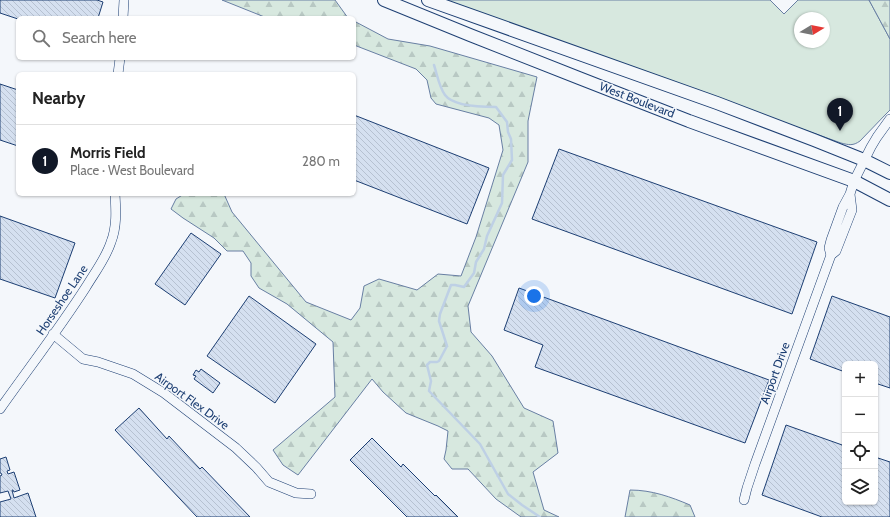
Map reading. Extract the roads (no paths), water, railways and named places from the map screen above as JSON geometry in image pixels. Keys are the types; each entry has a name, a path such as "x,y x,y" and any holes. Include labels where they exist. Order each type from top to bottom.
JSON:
{"main road":[{"name":"West Boulevard","path":"384,0 579,78 854,181 890,200"},
{"name":"West Boulevard","path":"428,0 717,103 864,160 890,173"}],"street":[{"path":"123,16 124,0"},
{"path":"118,72 120,60"},
{"name":"Airport Drive","path":"744,500 755,464 831,255 829,248 843,207 864,160 877,137 890,119"},
{"name":"Horseshoe Lane","path":"0,409 73,307 106,255 112,242 116,221 115,196"},
{"name":"Airport Flex Drive","path":"53,334 83,359 98,362 133,374 164,393 236,448 269,482 296,493 311,494"}],"waterway":[{"path":"434,65 441,88 449,99 461,104 496,107 507,122 508,132 511,139 512,160 503,175 502,203 487,236 484,249 476,262 474,273 464,287 451,285 440,314 439,321 447,346 439,361 430,362 427,365 431,381 429,391 480,444 508,494 540,517"}],"place":[{"name":"Morris Field","path":"840,131"}]}
